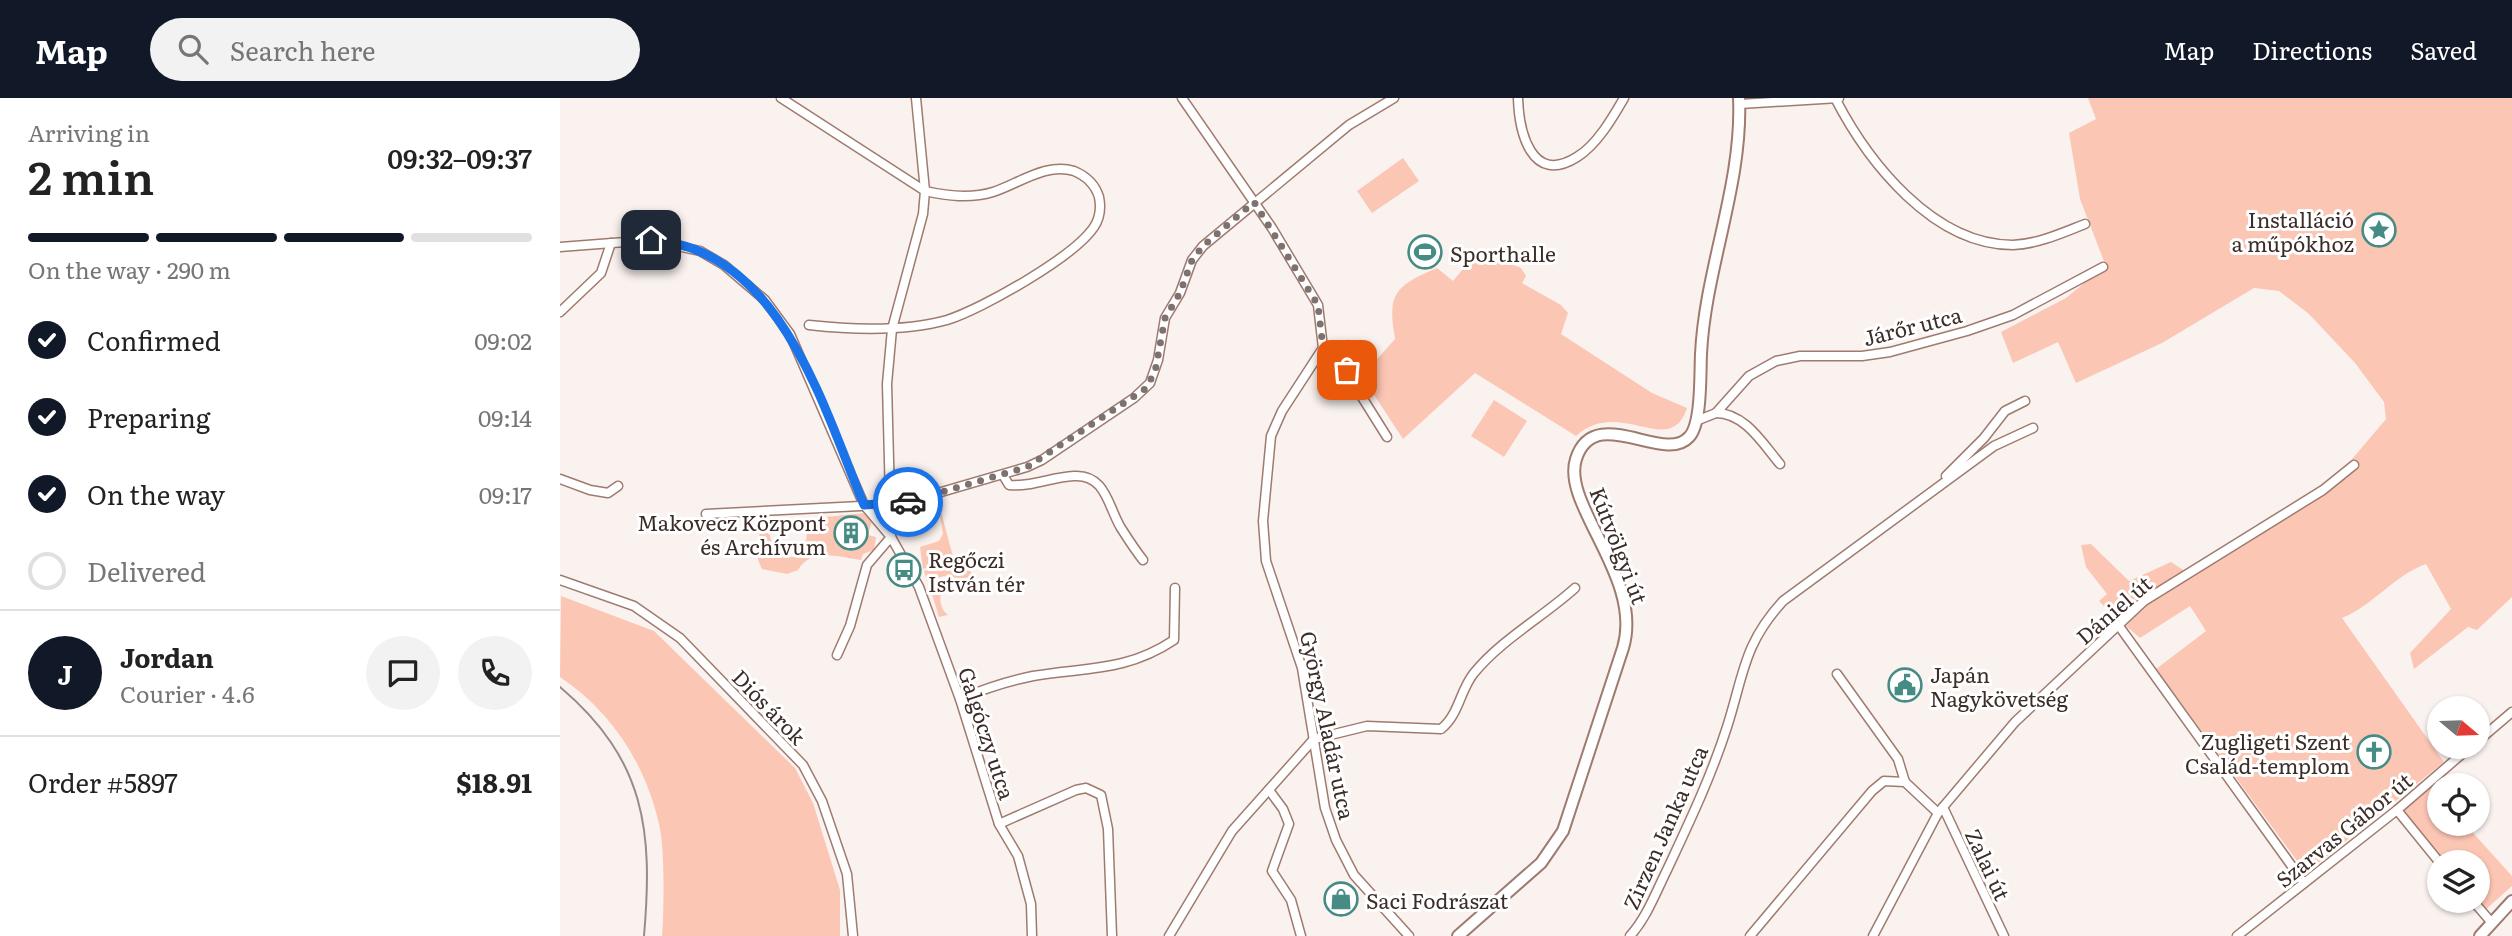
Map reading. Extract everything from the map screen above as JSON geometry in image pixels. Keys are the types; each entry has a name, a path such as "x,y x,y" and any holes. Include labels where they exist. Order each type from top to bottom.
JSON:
{"street":[{"path":"781,98 925,191 946,195 979,195 1059,169 1083,175 1092,183 1100,209 1098,221 1087,235 1016,287 945,320 892,329 809,325"},
{"path":"836,655 850,626 866,565 891,537 887,384 892,329 923,214 925,191 916,98"},
{"path":"1182,98 1254,202 1318,305 1323,348 1335,354 1341,362 1387,437"},
{"path":"706,514 890,504 1003,475 1042,460 1145,389 1155,372 1165,318 1180,293 1192,260 1203,246 1349,125 1394,98"},
{"path":"1518,98 1521,131 1526,146 1542,162 1557,164 1579,157 1624,98"},
{"path":"1696,421 1702,330 1736,150 1740,101 1837,98 1849,126 1910,198 1936,219 1987,241 2013,245 2037,242 2085,224"},
{"path":"560,247 663,240 700,251 724,265 765,300 800,351 864,505 891,537"},
{"path":"560,312 598,278 608,258 611,243"},
{"name":"Járőr utca","path":"1696,421 1716,413 1749,376 1776,361 1800,356 1862,356 1890,352 1967,331 2013,315 2104,267"},
{"name":"György Aladár utca","path":"1323,348 1274,425 1267,455 1263,522 1266,561 1297,646 1325,808 1344,859 1354,876 1409,936"},
{"name":"Zirzen Janka utca","path":"1938,487 2005,411 2025,401"},
{"path":"1716,413 1732,415 1742,421 1780,464"},
{"name":"Kútvölgyi út","path":"1458,936 1541,863 1563,831 1627,635 1629,620 1623,595 1574,481 1576,457 1592,439 1607,434 1678,444 1689,438 1696,421"},
{"name":"Zirzen Janka utca","path":"1630,936 1648,909 1705,789 1729,720 1737,681 1761,629 1783,601 1994,446 2033,428"},
{"name":"Dániel út","path":"1872,936 1940,810 2015,722 2144,601 2323,490 2354,464"},
{"path":"1003,475 1009,485 1027,487 1076,475 1093,479 1105,491 1120,526 1143,560"},
{"path":"560,479 599,491 608,492 618,486"},
{"name":"Galgóczy utca","path":"891,537 913,573 960,698 999,824 1076,790 1086,788 1101,795 1108,829 1112,936"},
{"name":"Diós árok","path":"560,580 634,606 658,621 680,638 803,765 822,801 842,855 852,908 853,936"},
{"path":"960,698 1035,676 1117,666 1158,650 1174,640 1175,588"},
{"path":"1169,936 1232,831 1314,739 1367,726 1441,729 1455,711 1474,673 1531,621 1575,588"},
{"path":"2119,626 2304,883"},
{"name":"Zalai út","path":"1837,674 1899,759 1905,782 1940,810 2004,936"},
{"path":"2490,731 2512,712"},
{"name":"Szarvas Gábor út","path":"2237,936 2397,810 2455,760"},
{"path":"1750,936 1872,791 1884,781 1905,782"},
{"path":"1269,790 1283,809 1289,824 1272,871 1291,900 1301,936"},
{"path":"2397,810 2429,850"},
{"path":"999,824 1018,856 1031,904 1032,936"},
{"path":"2480,936 2512,901"},
{"path":"2483,913 2492,923"}],"shaded area":[{"path":"2088,98 2512,98 2512,597 2477,630 2468,627 2414,669 2410,653 2451,609 2426,564 2403,576 2364,606 2342,618 2427,738 2427,760 2444,762 2306,873 2156,669 2206,631 2190,606 2140,638 2126,626 2135,615 2129,607 2113,615 2099,601 2107,594 2086,567 2081,545 2091,544 2129,581 2171,562 2191,575 2320,497 2386,419 2384,402 2355,363 2309,314 2279,291 2254,288 2162,343 2076,383 2058,342 2013,363 2001,332 2066,298 2095,274 2107,269 2080,199 2069,133 2096,119"},
{"path":"1403,158 1419,181 1372,213 1357,191"},
{"path":"1486,254 1521,268 1526,276 1522,283 1561,305 1568,313 1561,334 1652,393 1687,408 1679,422 1669,429 1656,429 1610,422 1593,425 1576,436 1475,373 1403,439 1350,358 1332,347 1349,339 1361,366 1371,366 1395,339 1392,311 1397,293 1403,286 1437,268 1453,281 1472,258"},
{"path":"1494,400 1527,421 1504,457 1471,436"},
{"path":"938,501 954,560 923,569 920,547 939,541 943,534"},
{"path":"865,513 872,521 868,535 876,537 874,550 863,554 861,560 826,555 811,558 798,570 787,574 762,569 758,560 760,524 767,524 772,544 783,557 797,557 806,541 808,524 815,523 815,518"},
{"path":"966,558 977,589 967,587 965,579 944,576 927,581 924,571"},
{"path":"942,585 941,605 948,615 939,617 930,588"},
{"path":"561,596 654,631 795,768 813,803 840,890 840,936 662,936 662,848 653,802 635,760 610,722 560,677"},
{"path":"2427,785 2427,836 2476,836 2488,850 2432,850 2397,810"},
{"path":"2490,852 2512,876 2512,886 2490,906"}],"tram line":[{"path":"560,687 589,714 611,742 627,770 638,800 647,863 644,936"}],"way so far":[{"path":"908,502 1027,467 1042,460 1145,389 1155,372 1165,318 1180,293 1192,260 1203,246 1254,202 1318,305 1323,348 1335,354 1347,370"}],"place":[{"name":"Installáció a műpókhoz","path":"2379,230"},
{"name":"Sporthalle","path":"1425,252"},
{"name":"Makovecz Központ és Archívum","path":"851,533"},
{"name":"Regőczi István tér","path":"904,570"},
{"name":"Japán Nagykövetség","path":"1905,685"},
{"name":"Zugligeti Szent Család-templom","path":"2374,752"},
{"name":"Saci Fodrászat","path":"1341,899"}],"route":[{"path":"651,240 663,240 700,251 724,265 765,300 800,351 864,505 908,502"}]}
